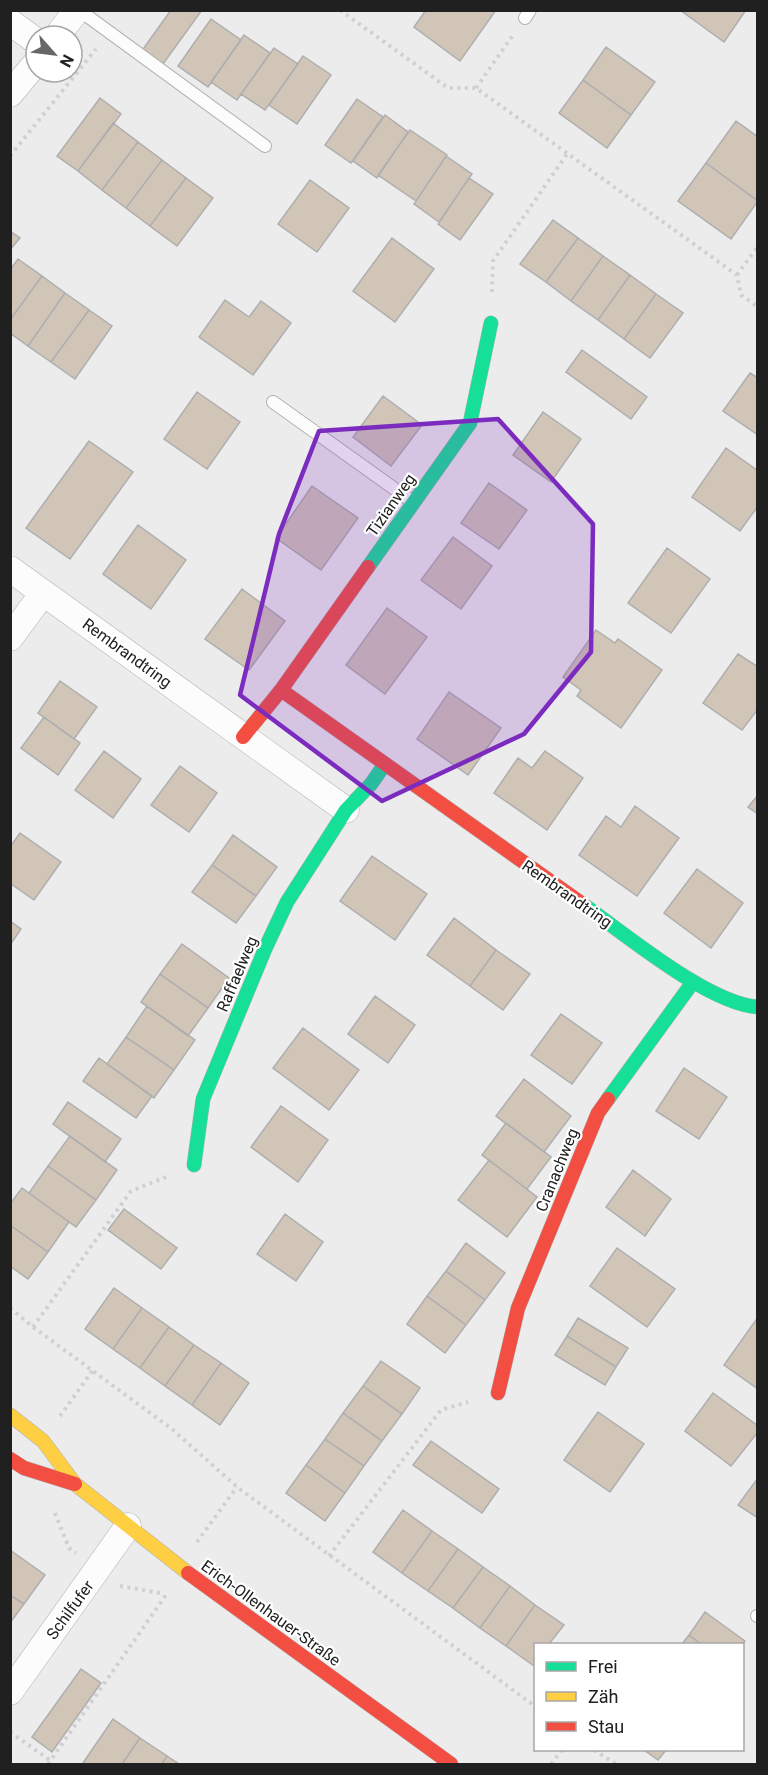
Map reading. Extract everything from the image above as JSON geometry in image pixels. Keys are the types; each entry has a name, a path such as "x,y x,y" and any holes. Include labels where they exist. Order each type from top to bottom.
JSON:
{"street":[{"path":"67,24 78,10"},
{"path":"10,22 24,32"},
{"path":"10,94 24,77"},
{"name":"Tizianweg","path":"281,690 470,423 491,323"},
{"name":"Rembrandtring","path":"10,569 346,810"},
{"path":"10,638 44,593"},
{"path":"243,737 281,690"},
{"name":"Rembrandtring","path":"281,690 693,982 742,1006 758,1007"},
{"path":"346,810 371,784 385,764"},
{"name":"Raffaelweg","path":"194,1165 203,1099 265,949 287,902 346,810"},
{"name":"Cranachweg","path":"498,1393 518,1308 598,1113 693,982"},
{"name":"Erich-Ollenhauer-Straße","path":"10,1415 43,1441 75,1485 179,1566 451,1764"},
{"name":"Erich-Ollenhauer-Straße","path":"10,1459 24,1468 75,1485"},
{"name":"Schilfufer","path":"10,1692 128,1526"}],"lane":[{"path":"78,10 265,146"},
{"path":"273,402 414,502"}],"path":[{"path":"340,10 448,88 476,88 736,275 741,295 758,307"},
{"path":"476,88 527,14"},
{"path":"10,156 109,33"},
{"path":"491,323 493,261 567,154"},
{"path":"736,275 758,246"},
{"path":"33,1328 131,1191 194,1165"},
{"path":"10,1308 33,1328 172,1429 237,1487 534,1706"},
{"path":"328,1556 441,1410 498,1393"},
{"path":"10,1732 50,1763 167,1594"},
{"path":"551,1764 561,1751"},
{"path":"597,1751 616,1764"}],"highlighted area":[{"path":"498,419 593,524 591,652 524,734 382,801 240,695 279,534 319,431"}],"building":[{"path":"171,10 202,10 163,64 143,49"},
{"path":"426,10 496,10 460,61 414,27"},
{"path":"680,10 746,10 724,42"},
{"path":"211,19 241,40 208,87 178,66"},
{"path":"244,35 270,53 237,100 211,82"},
{"path":"606,47 655,82 631,115 583,80"},
{"path":"274,48 298,64 265,110 241,94"},
{"path":"303,56 331,75 297,124 269,105"},
{"path":"583,80 631,115 607,148 559,113"},
{"path":"100,98 121,114 78,171 57,156"},
{"path":"357,99 383,117 351,163 325,145"},
{"path":"385,115 408,132 377,178 353,161"},
{"path":"736,121 758,137 758,201 706,163"},
{"path":"113,123 138,142 102,190 78,171"},
{"path":"410,130 447,155 416,201 378,175"},
{"path":"138,142 162,160 126,208 102,190"},
{"path":"446,156 472,174 439,222 414,204"},
{"path":"162,160 186,178 150,226 126,208"},
{"path":"706,163 758,201 731,239 678,201"},
{"path":"186,178 213,198 177,246 150,226"},
{"path":"469,178 493,194 460,240 438,224"},
{"path":"310,180 349,208 317,252 278,224"},
{"path":"553,220 578,238 546,282 520,264"},
{"path":"10,231 20,238 10,250"},
{"path":"392,238 434,269 395,322 353,291"},
{"path":"578,238 603,256 571,301 546,282"},
{"path":"603,256 630,275 598,320 571,301"},
{"path":"18,259 42,276 10,320 10,270"},
{"path":"630,275 656,294 624,339 598,320"},
{"path":"42,276 65,293 28,346 10,333 10,320"},
{"path":"65,293 89,310 51,362 28,346"},
{"path":"656,294 683,313 650,358 624,339"},
{"path":"225,300 249,317 261,301 291,323 253,375 199,337"},
{"path":"89,310 112,326 75,379 51,362"},
{"path":"582,350 647,397 631,419 566,372"},
{"path":"750,373 758,378 758,435 723,411"},
{"path":"197,392 240,422 207,469 164,439"},
{"path":"383,396 422,425 391,466 353,437"},
{"path":"543,412 581,439 551,482 513,455"},
{"path":"89,441 133,472 70,559 26,528"},
{"path":"726,448 758,471 758,506 740,531 692,497"},
{"path":"489,483 527,510 499,549 461,523"},
{"path":"312,486 358,518 321,570 276,538"},
{"path":"138,525 186,560 151,609 103,574"},
{"path":"453,537 492,566 461,609 421,580"},
{"path":"667,548 710,579 671,633 628,603"},
{"path":"242,589 285,621 249,670 205,639"},
{"path":"387,608 427,637 385,694 346,665"},
{"path":"596,630 615,643 618,639 662,670 621,728 577,696 581,690 563,677"},
{"path":"738,654 758,667 758,709 742,730 703,703"},
{"path":"60,681 97,707 74,739 38,713"},
{"path":"449,692 501,728 468,775 417,739"},
{"path":"44,717 80,743 58,775 21,748"},
{"path":"104,751 141,779 113,818 75,790"},
{"path":"545,751 583,778 547,830 494,793 518,758 532,768"},
{"path":"180,766 217,793 189,832 151,805"},
{"path":"758,795 758,814 748,807"},
{"path":"635,806 679,838 637,896 579,855 606,816 621,827"},
{"path":"20,833 61,862 34,900 10,883 10,847"},
{"path":"233,835 277,867 256,896 212,865"},
{"path":"372,856 427,894 395,940 340,901"},
{"path":"212,865 256,896 236,923 192,892"},
{"path":"697,869 743,903 711,948 664,913"},
{"path":"454,918 496,950 470,986 427,955"},
{"path":"10,921 21,929 10,945"},
{"path":"182,944 229,978 208,1008 160,974"},
{"path":"496,950 530,974 503,1010 470,986"},
{"path":"160,974 208,1008 188,1036 141,1002"},
{"path":"375,996 415,1025 388,1063 348,1034"},
{"path":"147,1006 195,1040 174,1070 126,1037"},
{"path":"561,1014 602,1043 572,1084 531,1055"},
{"path":"303,1028 359,1070 329,1110 273,1068"},
{"path":"126,1037 174,1070 154,1098 107,1064"},
{"path":"99,1058 152,1096 136,1118 83,1081"},
{"path":"684,1068 727,1097 699,1139 656,1111"},
{"path":"524,1079 571,1116 544,1152 496,1116"},
{"path":"68,1102 121,1139 105,1162 53,1124"},
{"path":"281,1106 328,1140 298,1182 251,1147"},
{"path":"506,1123 551,1157 527,1189 482,1155"},
{"path":"70,1136 117,1170 96,1200 48,1166"},
{"path":"489,1160 537,1197 507,1237 458,1200"},
{"path":"48,1166 96,1200 76,1227 29,1193"},
{"path":"633,1170 671,1199 645,1236 606,1207"},
{"path":"22,1188 69,1222 48,1252 10,1225 10,1204"},
{"path":"124,1209 177,1248 161,1269 108,1230"},
{"path":"285,1214 323,1242 296,1281 257,1254"},
{"path":"10,1225 48,1252 28,1279 10,1266"},
{"path":"466,1243 505,1273 485,1300 446,1271"},
{"path":"617,1248 675,1289 647,1327 590,1286"},
{"path":"446,1271 485,1300 466,1325 427,1296"},
{"path":"114,1288 142,1308 113,1349 85,1329"},
{"path":"427,1296 466,1325 445,1353 407,1324"},
{"path":"142,1308 169,1327 140,1368 113,1349"},
{"path":"758,1317 758,1389 724,1365"},
{"path":"578,1318 628,1348 616,1367 567,1336"},
{"path":"169,1327 194,1345 165,1386 140,1368"},
{"path":"567,1336 616,1367 605,1385 555,1355"},
{"path":"194,1345 221,1363 192,1405 165,1386"},
{"path":"381,1361 420,1388 402,1414 363,1386"},
{"path":"221,1363 249,1383 220,1425 192,1405"},
{"path":"363,1386 402,1414 382,1441 343,1413"},
{"path":"713,1393 758,1426 758,1432 731,1466 685,1431"},
{"path":"598,1412 644,1444 610,1492 564,1460"},
{"path":"343,1413 382,1441 364,1466 325,1439"},
{"path":"325,1439 364,1466 345,1493 306,1465"},
{"path":"431,1441 499,1489 482,1513 413,1465"},
{"path":"306,1465 345,1493 325,1521 286,1493"},
{"path":"758,1478 758,1518 738,1505"},
{"path":"403,1510 432,1531 402,1573 373,1552"},
{"path":"432,1531 458,1549 428,1591 402,1573"},
{"path":"458,1549 483,1567 453,1608 428,1591"},
{"path":"10,1550 45,1575 24,1604 10,1595"},
{"path":"483,1567 510,1586 480,1628 453,1608"},
{"path":"510,1586 535,1605 506,1646 480,1628"},
{"path":"10,1595 24,1604 10,1623"},
{"path":"535,1605 564,1625 550,1643 534,1643 534,1666 506,1646"},
{"path":"705,1612 745,1641 743,1643 700,1643 689,1635"},
{"path":"689,1635 700,1643 683,1643"},
{"path":"81,1669 101,1683 52,1752 32,1737"},
{"path":"113,1719 140,1738 122,1764 84,1764 83,1763"},
{"path":"140,1738 167,1756 162,1764 122,1764"},
{"path":"645,1751 665,1751 658,1760"},
{"path":"167,1756 179,1764 162,1764"}],"traffic: fast":[{"path":"368,567 470,423 491,323"},
{"path":"194,1165 203,1099 265,949 287,902 346,810 371,784 385,764"},
{"path":"584,905 692,981 738,1003 758,1007"},
{"path":"608,1099 693,982"}],"traffic: slow":[{"path":"10,1415 43,1441 75,1484 188,1573"}],"traffic: jam":[{"path":"243,737 281,690 368,567"},
{"path":"281,690 584,905"},
{"path":"498,1393 518,1308 598,1113 608,1099"},
{"path":"10,1459 24,1468 75,1484"},
{"path":"188,1573 451,1764"}]}
